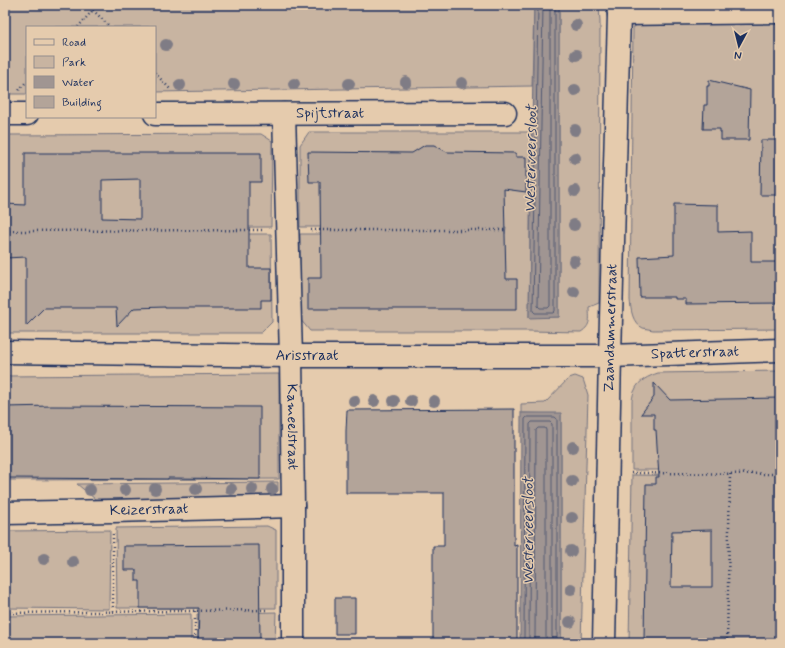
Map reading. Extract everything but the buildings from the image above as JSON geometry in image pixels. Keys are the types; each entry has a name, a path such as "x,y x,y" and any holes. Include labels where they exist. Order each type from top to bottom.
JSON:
{"street":[{"name":"Zaandammerstraat","path":"604,643 618,9 780,12"},
{"name":"Spijtstraat","path":"156,114 505,113"},
{"path":"5,114 26,114"},
{"name":"Kameelstraat","path":"284,114 291,356 293,643"},
{"name":"Spatterstraat","path":"610,356 780,350"},
{"name":"Arisstraat","path":"5,352 291,356 610,356"},
{"name":"Keizerstraat","path":"5,513 293,506"}],"path":[{"path":"93,5 94,10 109,26"},
{"path":"79,26 94,10"},
{"path":"5,231 504,230"},
{"path":"608,473 780,474"},
{"path":"727,643 730,474"},
{"path":"113,511 113,612"},
{"path":"5,612 293,610"},
{"path":"195,611 195,643"}],"green space":[{"path":"5,5 534,5 532,86 156,92 156,26 26,26 26,94 5,94"},
{"path":"559,5 599,5 599,303 589,307 589,321 587,327 581,332 310,331 300,319 300,234 505,234 506,227 300,227 300,145 309,132 531,132 529,317 559,317"},
{"path":"780,22 780,329 653,330 643,328 634,320 630,300 633,28 638,24"},
{"path":"261,134 272,141 271,227 5,228 5,135"},
{"path":"5,234 271,234 272,322 261,333 5,333"},
{"path":"780,371 780,470 632,470 632,400 636,387 644,379 658,373"},
{"path":"279,374 279,479 5,480 5,376"},
{"path":"575,376 583,379 588,395 581,643 561,643 561,414 521,413 521,404 545,403 569,378"},
{"path":"632,475 726,476 724,643 629,643"},
{"path":"278,482 278,491 267,498 95,499 77,484"},
{"path":"267,526 276,530 276,608 117,608 116,528"},
{"path":"110,530 109,609 5,608 5,531"},
{"path":"276,612 275,643 198,643 197,614"},
{"path":"191,614 191,643 5,643 5,616"}],"water":[{"path":"534,5 559,5 559,317 529,318"},
{"name":"Westerveersloot","path":"521,413 561,413 561,643 520,643"}]}
